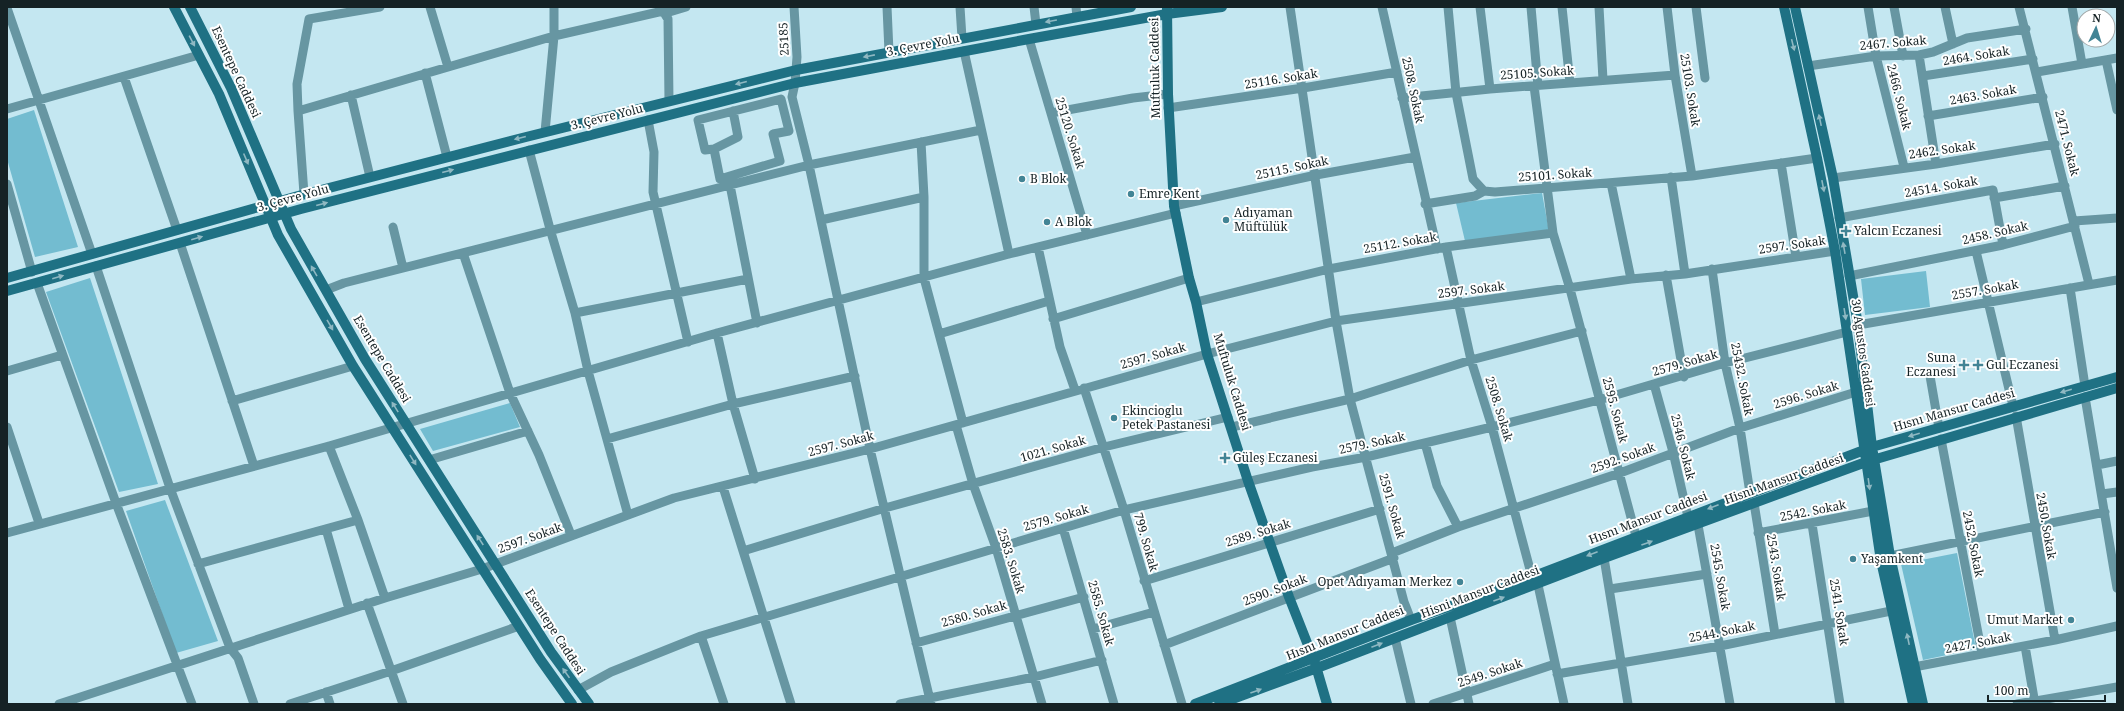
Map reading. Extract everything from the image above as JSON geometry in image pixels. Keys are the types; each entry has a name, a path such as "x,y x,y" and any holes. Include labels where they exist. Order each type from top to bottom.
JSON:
{"main road":[{"name":"Esentepe Caddesi","path":"174,7 221,100 270,218 353,366 482,569 572,704"},
{"name":"Esentepe Caddesi","path":"190,7 231,88 290,229 365,359 495,563 578,690 589,704"},
{"name":"3. Çevre Yolu","path":"7,278 304,194 545,132 796,70 1036,24 1076,12 1131,7"},
{"name":"3. Çevre Yolu","path":"7,291 284,214 529,150 796,83 1167,11 1222,7"},
{"name":"30 Agustos Caddesi","path":"1784,7 1817,158 1835,251 1856,392 1923,704"},
{"name":"30 Agustos Caddesi","path":"1795,7 1833,178 1850,276 1858,326 1868,449"},
{"name":"Muftuluk Caddesi","path":"1167,11 1168,108 1175,210 1189,278 1196,302 1207,354 1232,427 1248,481 1289,597 1316,664 1327,704"},
{"name":"Hısnı Mansur Caddesi","path":"1195,704 1316,664 1411,620 1535,581 1636,536 1688,517 1752,498 1868,449 2117,377"},
{"name":"Hisni Mansur Caddesi","path":"1219,704 1316,664 1395,638 1450,617 1535,581 1698,525 1752,498 2016,416 2117,388"},
{"name":"30 Agustos Caddesi","path":"1870,461 1873,511 1891,611 1913,704"}],"street":[{"path":"304,194 297,84 309,19 380,7"},
{"path":"430,7 448,67"},
{"path":"545,132 554,36 554,7"},
{"path":"298,111 554,36 660,11 666,13 686,7"},
{"name":"25185","path":"794,7 796,83 792,97 809,165 870,449 902,577 930,702"},
{"path":"886,7 889,52"},
{"path":"960,7 962,38"},
{"path":"1034,7 1036,24"},
{"name":"2591. Sokak","path":"1290,7 1316,175 1336,321 1350,399 1393,555 1404,602 1411,620"},
{"name":"2508. Sokak","path":"1382,7 1425,204 1442,248 1458,303 1471,360 1492,426 1535,581 1564,704"},
{"path":"1448,7 1456,93 1473,179 1484,191"},
{"path":"1480,7 1490,89"},
{"path":"1531,7 1536,86 1553,232 1570,289"},
{"path":"1562,7 1570,83"},
{"path":"1599,7 1603,80"},
{"name":"25103. Sokak","path":"1668,7 1675,75 1692,176"},
{"path":"1696,7 1705,78"},
{"name":"2466. Sokak","path":"1868,7 1876,56 1904,167"},
{"path":"1894,7 1903,56"},
{"path":"1945,7 1953,44"},
{"name":"2471. Sokak","path":"2020,7 2089,284"},
{"path":"2072,7 2082,64"},
{"path":"7,8 92,254"},
{"path":"666,13 668,19 669,101"},
{"name":"2467. Sokak","path":"1808,66 1876,56 1919,55 1933,52 1967,38 2026,29"},
{"name":"25120. Sokak","path":"1029,38 1087,235"},
{"path":"964,51 1009,254"},
{"path":"7,109 199,55"},
{"path":"1919,55 1936,164"},
{"path":"2037,72 2117,58"},
{"name":"2464. Sokak","path":"1923,76 2033,59"},
{"path":"2106,60 2117,110"},
{"name":"25116. Sokak","path":"1168,108 1303,88 1397,72"},
{"path":"425,73 447,157"},
{"name":"25105. Sokak","path":"1402,98 1490,89 1675,75"},
{"path":"124,77 177,230"},
{"path":"1051,113 1133,98 1168,94"},
{"path":"352,95 370,177"},
{"name":"2463. Sokak","path":"1928,116 2043,97"},
{"path":"326,290 344,283 464,253 550,229 730,185 761,172 780,161 773,134 789,131 781,99 733,111 698,120 705,150 714,149 738,137 733,111"},
{"path":"648,120 654,152 652,184 655,204 675,294 688,342"},
{"path":"714,149 720,179 809,165 981,130"},
{"name":"2583. Sokak","path":"921,142 924,197 924,278 939,334 973,484 996,548 1042,704"},
{"name":"2462. Sokak","path":"1833,178 1904,167 1936,164 2055,144"},
{"path":"529,150 550,229 575,313 588,371 628,515"},
{"name":"25115. Sokak","path":"7,533 39,523 116,504 170,488 329,446 688,342 717,332 757,323 1038,246 1087,235 1175,210 1316,175 1415,157"},
{"name":"25101. Sokak","path":"1425,204 1475,196 1484,191 1495,192 1692,176 1817,158"},
{"path":"1781,163 1796,257"},
{"path":"1670,177 1685,274"},
{"path":"1611,183 1631,280"},
{"path":"7,184 32,272"},
{"path":"730,185 757,323"},
{"path":"2003,245 1994,198 2065,186"},
{"name":"24514. Sokak","path":"1839,218 1993,190 1994,198"},
{"path":"821,220 924,197"},
{"name":"2458. Sokak","path":"1850,276 2003,245 2075,224 2117,218"},
{"path":"393,227 404,268"},
{"name":"25112. Sokak","path":"1196,302 1329,269 1442,248 1553,232"},
{"path":"180,243 254,466"},
{"name":"799. Sokak","path":"1038,246 1060,347 1080,389 1104,447 1182,704"},
{"name":"2597. Sokak","path":"65,703 368,603 482,569 674,498 755,479 870,449 1207,354 1336,321 1458,303 1666,275 1685,274 1835,251"},
{"path":"1976,251 2013,406"},
{"path":"464,253 510,393 528,431 571,535"},
{"path":"96,266 170,488 230,648 238,658 254,704"},
{"name":"25432. Sokak","path":"1712,269 1725,363 1740,428 1752,498"},
{"path":"1666,275 1684,377"},
{"path":"1053,319 1189,278"},
{"path":"575,313 748,279"},
{"name":"2557. Sokak","path":"1858,326 1988,301 2117,280"},
{"path":"37,282 116,504 176,666 192,704"},
{"path":"2070,288 2085,386"},
{"name":"2595. Sokak","path":"1570,289 1636,536"},
{"path":"939,334 1050,301"},
{"path":"1232,427 1350,399 1471,360 1582,331"},
{"path":"717,332 734,404 755,479"},
{"name":"2579. Sokak","path":"578,690 611,672 701,636 1124,510 1248,481 1366,458 1599,400 1684,377 1725,363 1847,332"},
{"path":"7,371 62,355"},
{"path":"232,401 353,366"},
{"path":"608,439 734,404 854,376"},
{"path":"1930,376 1939,428"},
{"name":"2546. Sokak","path":"1654,384 1673,452 1688,517"},
{"name":"2596. Sokak","path":"1740,428 1856,392"},
{"path":"2085,397 2116,573 2117,588"},
{"name":"2450. Sokak","path":"2016,416 2054,640"},
{"name":"1021. Sokak","path":"743,551 885,508 1104,447 1228,418"},
{"path":"7,427 39,523"},
{"name":"2592. Sokak","path":"1458,526 1620,473 1740,428"},
{"path":"429,460 528,431"},
{"name":"2452. Sokak","path":"1941,439 1982,654"},
{"path":"1424,443 1437,486 1458,526"},
{"path":"329,446 358,520 385,598"},
{"path":"2097,465 2117,461"},
{"path":"722,487 765,618 791,704"},
{"path":"2102,494 2117,492"},
{"name":"2543. Sokak","path":"1752,498 1775,634"},
{"name":"2589. Sokak","path":"1144,581 1269,541 1380,509"},
{"name":"2542. Sokak","path":"1758,533 1812,524 1873,511"},
{"path":"1890,556 2105,512"},
{"path":"198,564 358,520"},
{"name":"2541. Sokak","path":"1812,524 1829,623 1839,704"},
{"name":"2545. Sokak","path":"1698,525 1730,704"},
{"name":"2590. Sokak","path":"1164,645 1393,555 1458,526"},
{"name":"2585. Sokak","path":"1063,528 1114,704"},
{"path":"326,529 350,609"},
{"path":"1604,558 1628,704"},
{"path":"1610,589 1707,574"},
{"name":"2580. Sokak","path":"916,642 1084,597"},
{"path":"368,603 403,704"},
{"name":"2544. Sokak","path":"1557,674 1720,646 1891,611"},
{"path":"1093,629 1154,612"},
{"path":"1450,617 1469,704"},
{"path":"290,704 391,671 519,626"},
{"name":"2427. Sokak","path":"1914,667 2025,646 2117,626"},
{"path":"701,636 724,704"},
{"path":"1395,638 1410,704"},
{"path":"2025,646 2035,702"},
{"path":"900,704 930,702 1102,660"},
{"name":"2549. Sokak","path":"1433,704 1555,664"},
{"path":"2017,704 2117,687"},
{"path":"326,692 330,704"}],"shaded area":[{"path":"34,110 78,247 35,257 7,159 7,119"},
{"path":"1542,193 1549,231 1465,241 1456,203"},
{"path":"1926,271 1930,307 1865,315 1861,279"},
{"path":"90,278 158,484 119,492 46,292"},
{"path":"510,403 520,427 433,451 420,429"},
{"path":"165,500 218,641 176,653 126,511"},
{"path":"1957,553 1976,649 1923,660 1901,564"}],"place":[{"name":"B Blok","path":"1022,179"},
{"name":"Emre Kent","path":"1131,194"},
{"name":"Adıyaman Müftülük","path":"1226,220"},
{"name":"A Blok","path":"1047,222"},
{"name":"Yalcın Eczanesi","path":"1846,231"},
{"name":"Suna Eczanesi","path":"1964,365"},
{"name":"Gul Eczanesi","path":"1978,365"},
{"name":"Ekincioglu Petek Pastanesi","path":"1114,418"},
{"name":"Güleş Eczanesi","path":"1225,458"},
{"name":"Yaşamkent","path":"1853,559"},
{"name":"Opet Adıyaman Merkez","path":"1460,582"},
{"name":"Umut Market","path":"2071,620"}]}
